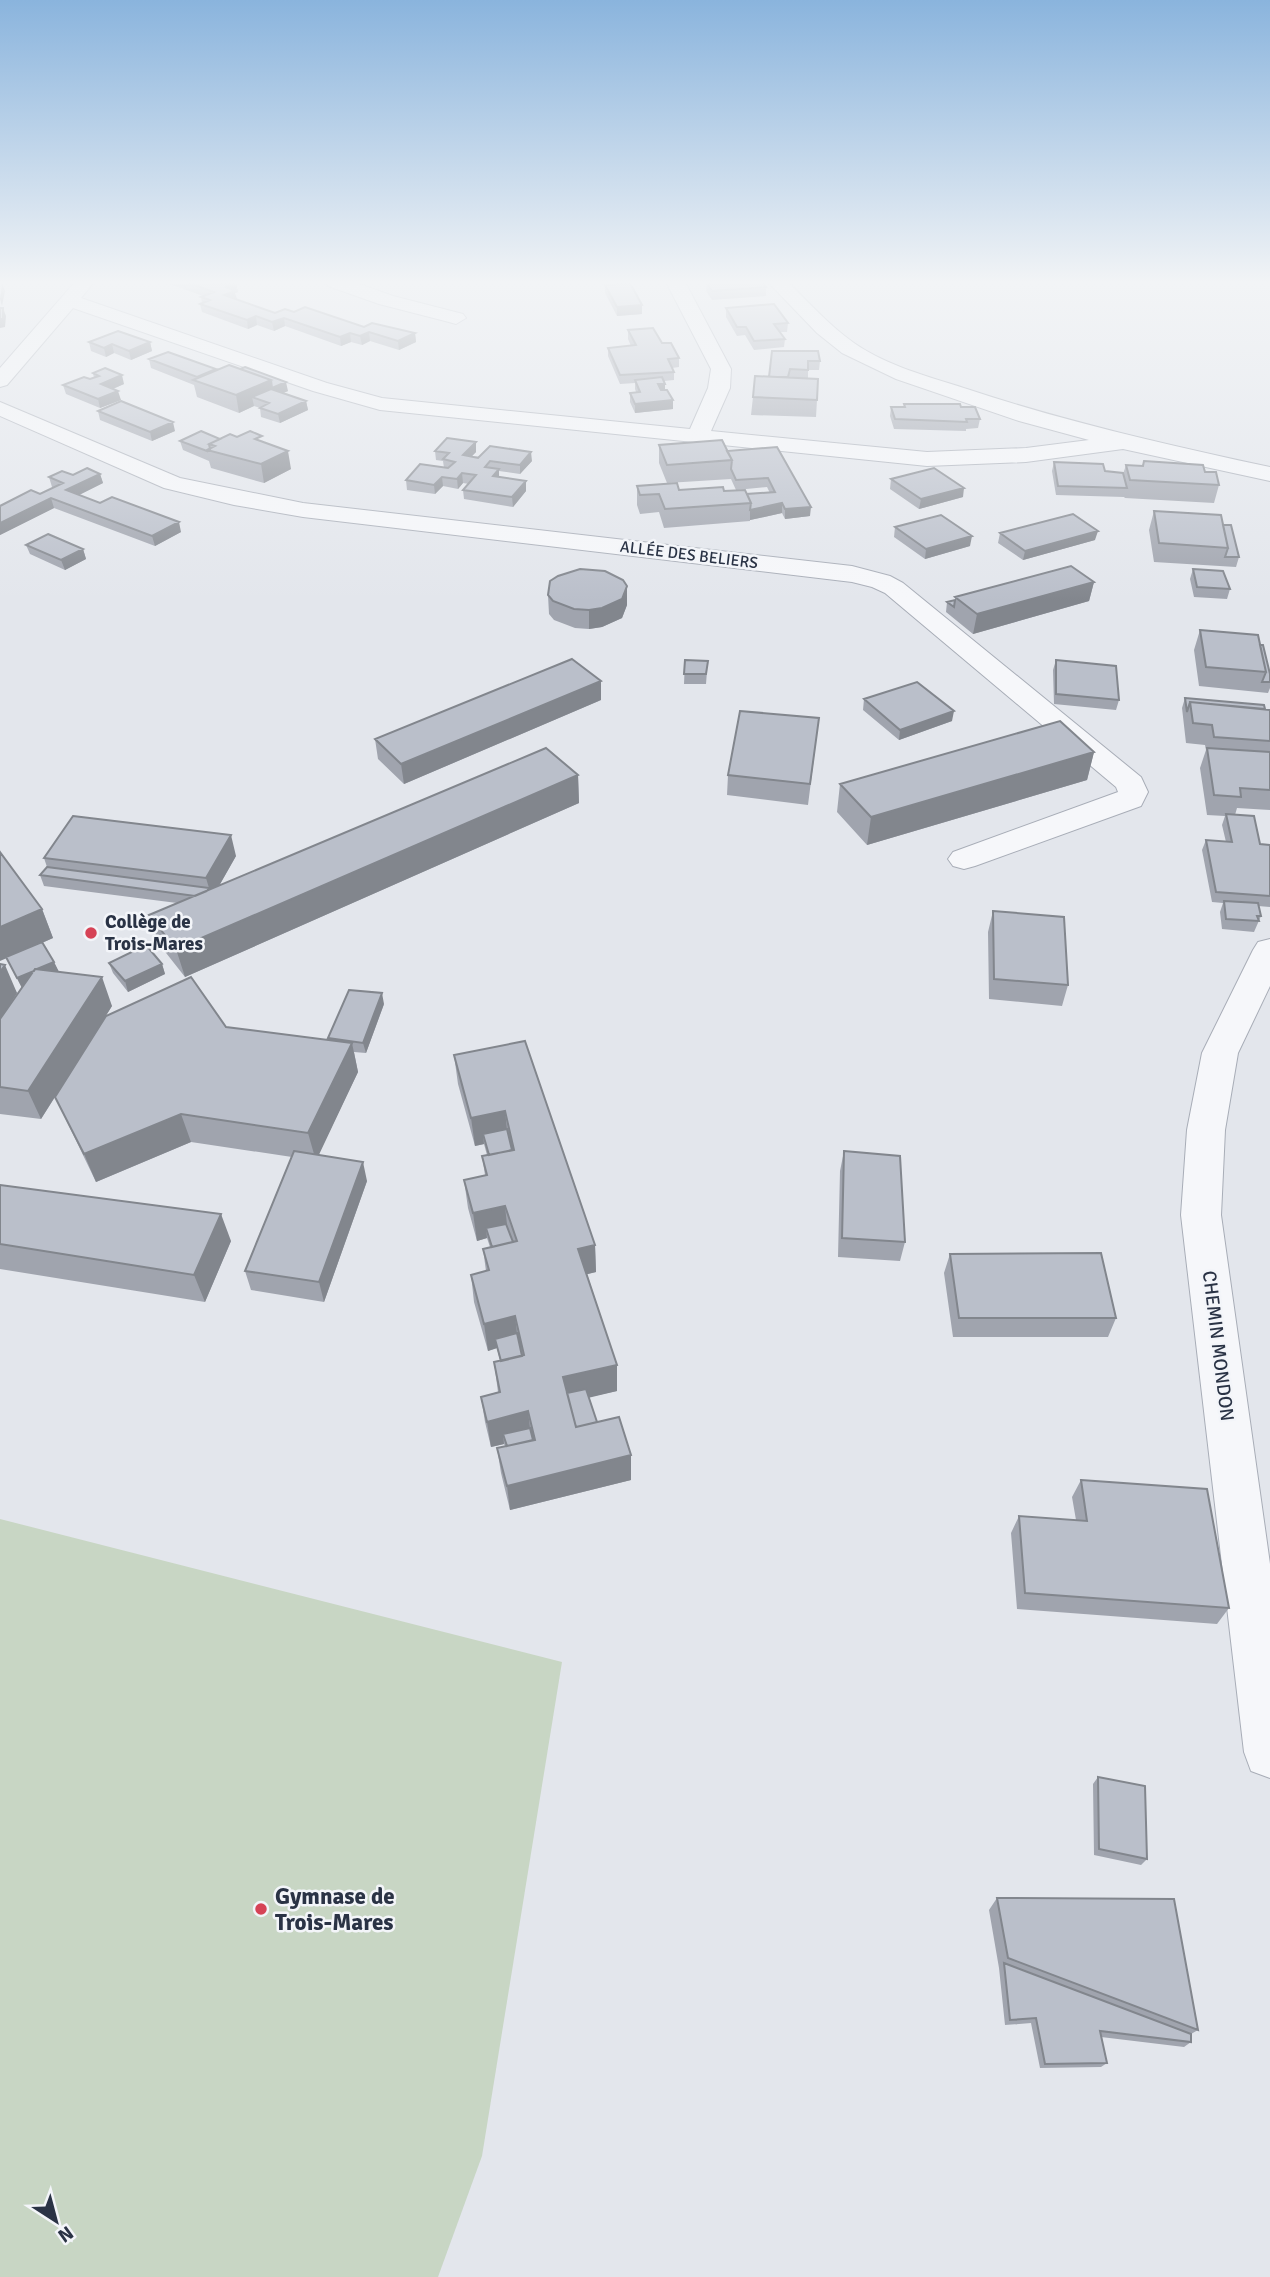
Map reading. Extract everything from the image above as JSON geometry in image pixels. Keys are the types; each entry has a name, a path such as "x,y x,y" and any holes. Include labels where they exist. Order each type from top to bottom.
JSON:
{"street":[{"path":"324,388 380,404 927,459 1026,455 1123,442"},
{"path":"698,436 719,388"},
{"path":"947,388 1027,416 1123,442 1269,476"},
{"name":"ALLÉE DES BELIERS","path":"0,408 172,482 234,498 303,510 852,573 881,581 894,588 1108,765 1129,783 1133,792 1130,799 964,859"},
{"name":"CHEMIN MONDON","path":"1270,950 1220,1053 1206,1130 1201,1215 1270,1752"}],"green space":[{"name":"Gymnase de Trois-Mares","path":"0,1519 562,1662 482,2156 438,2277 0,2277"}],"building":[{"path":"71,388 111,388 118,391 98,399"},
{"path":"217,388 252,388 236,395"},
{"path":"638,388 660,388 667,390 673,400 635,404 630,393 640,392"},
{"path":"754,388 818,388 817,400 753,397"},
{"path":"271,389 306,401 278,414 260,408 269,403 252,397"},
{"path":"121,401 173,422 150,432 98,411"},
{"path":"904,404 960,404 961,407 975,407 980,419 966,419 967,422 895,419 891,407 905,407"},
{"path":"201,431 220,439 209,444 210,449 207,451 180,441"},
{"path":"250,431 262,436 255,439 288,451 261,464 207,450 215,446 209,444 230,434 237,437"},
{"path":"447,438 476,442 463,455 478,458 490,446 531,452 520,465 490,461 485,467 499,469 493,476 526,481 512,497 463,490 476,475 462,473 457,479 442,477 434,485 406,480 420,464 448,468 455,462 443,459 449,453 435,451"},
{"path":"722,440 732,460 667,465 659,445"},
{"path":"777,447 811,507 785,509 782,503 750,510 751,503 747,494 775,492 768,478 736,480 731,469 732,460 727,451"},
{"path":"1144,461 1203,465 1205,472 1216,472 1219,485 1130,480 1126,465 1143,466"},
{"path":"1054,462 1103,464 1105,471 1123,473 1127,488 1058,486"},
{"path":"87,468 100,474 66,490 100,503 112,497 179,522 152,536 51,498 0,523 0,506 31,490 40,494 63,483 49,477 62,471 73,475"},
{"path":"934,468 964,488 921,499 891,479"},
{"path":"677,483 679,490 723,487 724,491 745,490 751,503 665,509 659,494 640,495 637,486"},
{"path":"1154,511 1221,515 1228,548 1159,543"},
{"path":"1073,514 1098,531 1025,551 1000,533"},
{"path":"941,515 972,536 926,549 895,527"},
{"path":"1223,525 1231,525 1239,557 1225,557 1228,548"},
{"path":"48,534 83,549 61,560 26,545"},
{"path":"1071,566 1094,582 977,614 955,597"},
{"path":"580,569 605,571 623,580 627,586 622,599 602,608 589,610 574,609 553,601 548,595 550,581"},
{"path":"1193,569 1223,571 1230,589 1197,587"},
{"path":"1200,630 1258,635 1266,672 1206,667"},
{"path":"1260,645 1263,645 1270,682 1262,682 1266,672"},
{"path":"572,659 601,681 401,764 375,739"},
{"path":"685,660 708,661 706,674 684,674"},
{"path":"1056,660 1116,666 1119,700 1056,694"},
{"path":"917,682 954,711 900,730 864,699"},
{"path":"1185,698 1264,705 1265,709 1190,702 1187,712"},
{"path":"1190,702 1270,710 1270,741 1214,737 1212,725 1193,723"},
{"path":"740,711 819,718 810,784 728,775"},
{"path":"1060,721 1094,752 871,817 840,784"},
{"path":"546,748 578,775 176,949 149,915"},
{"path":"1207,748 1270,752 1270,790 1240,788 1241,797 1214,795"},
{"path":"1226,814 1254,816 1260,844 1270,845 1270,896 1216,892 1206,840 1232,842"},
{"path":"73,816 231,835 206,878 44,858"},
{"path":"0,852 42,909 0,927"},
{"path":"47,867 209,888 195,896 40,875"},
{"path":"1224,901 1258,903 1261,916 1257,916 1259,921 1226,919"},
{"path":"993,911 1064,917 1068,985 994,979"},
{"path":"42,942 54,962 17,978 6,957"},
{"path":"146,945 162,964 125,981 109,963"},
{"path":"35,969 102,977 28,1091 0,1087 0,1019"},
{"path":"191,977 226,1027 352,1043 308,1133 181,1114 84,1154 55,1097 106,1016"},
{"path":"349,990 382,993 363,1043 328,1038"},
{"path":"525,1041 595,1245 578,1249 617,1365 563,1377 576,1427 619,1417 631,1455 507,1486 497,1448 535,1440 528,1411 487,1422 481,1397 500,1392 494,1362 524,1355 515,1316 484,1324 471,1275 489,1270 483,1249 517,1241 505,1206 473,1213 464,1180 487,1175 482,1156 514,1150 505,1111 471,1118 454,1055"},
{"path":"507,1129 512,1150 489,1155 483,1134"},
{"path":"294,1151 363,1162 319,1282 245,1271"},
{"path":"844,1151 900,1156 905,1242 842,1238"},
{"path":"0,1185 221,1214 194,1275 0,1244"},
{"path":"506,1224 513,1242 492,1247 486,1228"},
{"path":"1101,1253 1116,1318 959,1318 950,1254"},
{"path":"517,1333 522,1356 501,1361 495,1339"},
{"path":"586,1389 597,1422 576,1427 567,1393"},
{"path":"530,1428 533,1440 507,1446 503,1434"},
{"path":"1081,1480 1207,1489 1229,1608 1025,1593 1019,1516 1087,1521"},
{"path":"1098,1777 1145,1786 1147,1859 1099,1849"},
{"path":"997,1898 1174,1899 1198,2030 1008,1958"},
{"path":"1004,1963 1191,2034 1191,2042 1100,2031 1107,2063 1045,2064 1036,2018 1010,2020"}],"place":[{"name":"Collège de Trois-Mares","path":"91,933"},
{"name":"Gymnase de Trois-Mares","path":"261,1909"}]}
